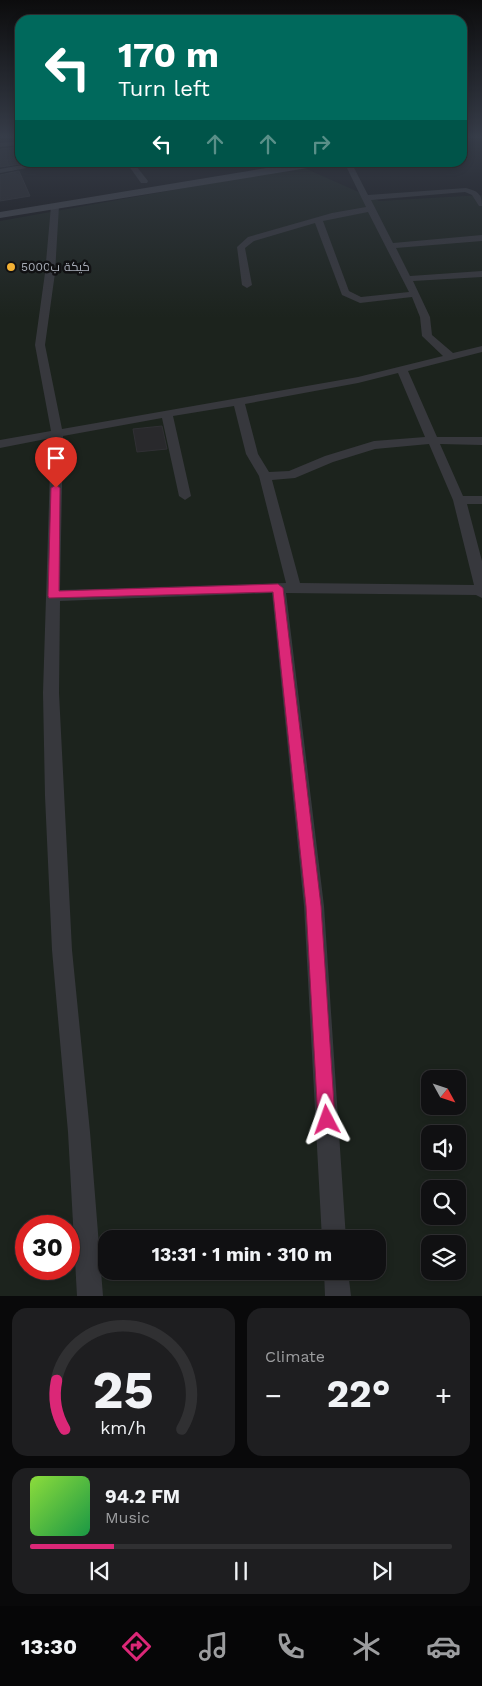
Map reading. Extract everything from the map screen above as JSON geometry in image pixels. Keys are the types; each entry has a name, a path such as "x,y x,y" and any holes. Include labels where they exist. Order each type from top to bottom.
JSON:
{"main road":[{"path":"0,205 51,196"},
{"path":"0,215 114,196"}],"street":[{"path":"383,196 364,198 416,294 425,317 427,336 451,357"},
{"path":"55,206 50,272 40,345 57,435 51,693 54,806 62,950 79,1132 90,1296"},
{"path":"247,285 241,247 251,239 318,220 369,209"},
{"path":"318,220 345,293 360,300 416,294"},
{"path":"390,246 482,238"},
{"path":"408,279 482,274"},
{"path":"0,444 238,403 402,370 482,349"},
{"path":"53,596 286,588 482,592 481,575 459,500 402,370"},
{"path":"238,403 252,454 265,476 286,588 314,906 333,1230"},
{"path":"167,414 185,496"},
{"path":"265,476 291,475 329,459 374,445 432,440 482,441"},
{"path":"459,500 482,500"},
{"path":"337,1280 338,1296"}],"shaded area":[{"path":"137,196 369,196 379,201 482,196 482,1296 0,1296 0,221"}],"building":[{"path":"0,196 27,196 0,201"},
{"path":"162,426 167,449 137,452 133,429"}],"place":[{"name":"كيكة ب5000","path":"11,267"}],"route":[{"path":"56,488 53,596 278,588 314,906 327,1120"}]}
